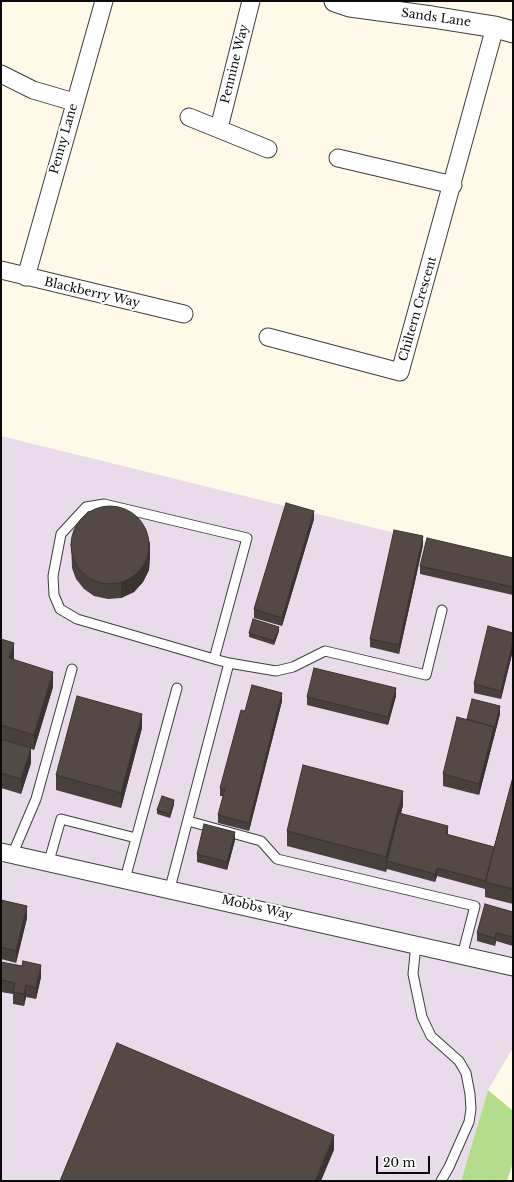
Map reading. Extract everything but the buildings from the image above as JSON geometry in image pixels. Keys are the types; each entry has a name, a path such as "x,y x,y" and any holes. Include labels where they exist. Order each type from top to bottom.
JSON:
{"street":[{"name":"Penny Lane","path":"26,277 74,102 104,1"},
{"name":"Pennine Way","path":"219,128 251,1"},
{"name":"Sands Lane","path":"335,1 350,6 504,30"},
{"name":"Chiltern Crescent","path":"268,337 400,372 453,185 504,30"},
{"path":"1,74 33,90 74,102"},
{"path":"189,117 268,149"},
{"path":"338,158 453,185"},
{"name":"Blackberry Way","path":"1,270 184,314"},
{"name":"Mobbs Way","path":"7,852 513,967"}],"lane":[{"path":"214,659 247,538 104,504 86,508 62,534 53,576 54,595 60,609 77,619 214,659 276,671 294,667 325,651 426,675 442,610"},
{"path":"170,888 229,663"},
{"path":"7,852 36,799 72,669"},
{"path":"125,879 177,688"},
{"path":"49,861 61,819 136,838"},
{"path":"188,821 262,841 277,859 474,906 462,956"},
{"path":"416,944 413,974 422,1017 431,1036 458,1061 466,1073 470,1094 471,1109 469,1122 449,1167 441,1181"}],"shaded area":[{"path":"1,436 513,562 513,1048 488,1090 461,1181 1,1181"}],"green space":[{"path":"488,1090 513,1111 513,1163 507,1181 461,1181"}]}
